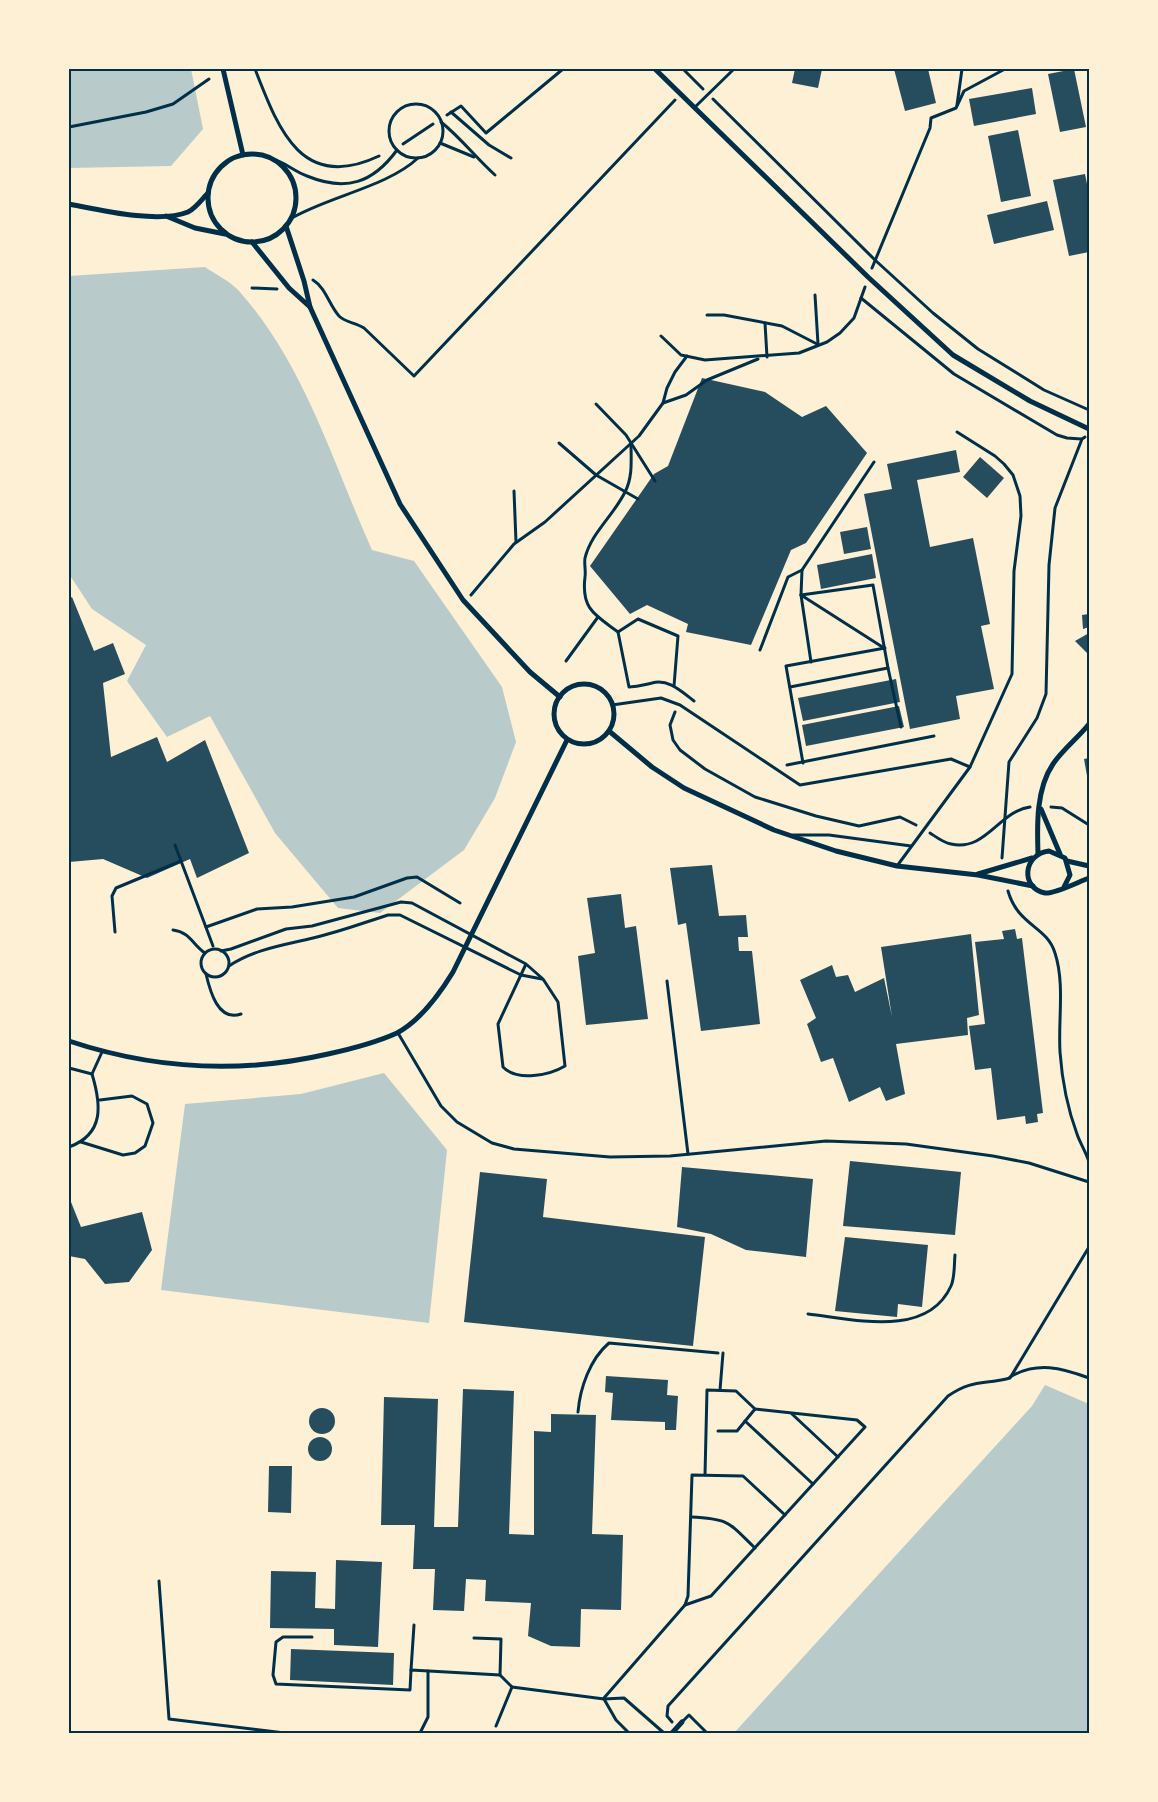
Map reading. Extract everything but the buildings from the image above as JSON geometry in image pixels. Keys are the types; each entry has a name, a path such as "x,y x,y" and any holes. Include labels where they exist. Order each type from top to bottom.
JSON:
{"street":[{"path":"223,69 243,155"},
{"path":"655,69 868,277 954,355 1030,400 1089,429"},
{"path":"69,204 114,213 166,216 191,210 208,193 214,176 226,162 243,155 252,154 269,158 283,168 293,184 294,207 290,219 286,226 265,240 252,242 239,240 227,235 195,228 166,216"},
{"path":"208,193 212,217 227,235"},
{"path":"286,226 304,281 310,307 400,504 465,602 530,672 560,696"},
{"path":"252,242 289,288 310,307"},
{"path":"584,684 601,690 612,705 614,714 609,731 595,743 585,745 567,740 555,724 555,705 560,696 574,686 584,684"},
{"path":"1034,886 1028,875 1028,869 1035,856 1044,785 1053,764 1086,730 1089,724"},
{"path":"609,731 652,767 684,788 729,810 790,835 836,851 897,866 978,875 1034,886 1045,893 1058,891 1089,878"},
{"path":"69,1041 102,1052 178,1065 210,1067 268,1066 345,1050 397,1032 438,996 466,948 567,740"},
{"path":"1040,806 1060,854 1067,861 1070,874 1064,887"},
{"path":"978,875 1049,851 1060,854"},
{"path":"1067,861 1089,866"},
{"path":"672,1733 682,1722"}],"lane":[{"path":"695,107 734,69"},
{"path":"418,158 408,157 396,148 390,138 390,126 394,116 402,109 412,105 423,106 432,110 440,121 461,138 476,158 495,175"},
{"path":"290,219 323,202 408,168 418,158 433,152 440,143 442,133 440,121"},
{"path":"440,143 476,158"},
{"path":"269,158 280,160 306,176 329,183 346,184 374,176 388,162 396,148"},
{"path":"897,866 922,829 970,767 1012,674 1014,571 1021,505 1017,484 1004,464 995,456 957,432"},
{"path":"612,705 661,698 680,705 800,785 951,759 970,767"},
{"path":"790,835 829,835 911,846"},
{"path":"205,953 214,949 222,951 231,949 286,928 312,926 406,901 526,964 543,980 558,1002 565,1066 540,1074 524,1076 507,1071 503,1067 498,1031 500,1018 526,964"},
{"path":"206,974 220,976 229,966 237,961 285,942 312,938 388,915 408,918 521,974 543,980"},
{"path":"173,930 186,933 197,947 205,953"},
{"path":"222,951 228,957 229,966"},
{"path":"205,953 202,966 221,1011 231,1016 241,1014"},
{"path":"667,982 688,1154"},
{"path":"397,1032 441,1106 457,1122 492,1143 514,1149 587,1156 656,1157 826,1141 906,1144 1029,1163 1089,1182"},
{"path":"69,1147 81,1142 95,1126 100,1100 92,1074 102,1052"},
{"path":"69,1068 92,1074"},
{"path":"81,1142 123,1156 145,1146 152,1122 147,1104 132,1096 100,1100"},
{"path":"808,1314 892,1322 919,1316 947,1293 952,1284 955,1255"},
{"path":"578,1412 583,1385 597,1356 609,1343 718,1353"},
{"path":"720,1390 723,1353"},
{"path":"684,1605 711,1596 865,1427 858,1420 755,1409 736,1391 707,1390 705,1475"},
{"path":"718,1431 736,1431 755,1409"},
{"path":"792,1413 838,1457"},
{"path":"745,1421 813,1484"},
{"path":"604,1698 684,1605 690,1586 692,1475 743,1476 785,1515"},
{"path":"691,1517 720,1519 726,1522 755,1548"},
{"path":"160,1581 169,1719 285,1733"},
{"path":"312,1636 283,1637 276,1642 273,1675 276,1684 410,1690 414,1625"},
{"path":"474,1638 501,1640 500,1675"},
{"path":"411,1670 500,1675 512,1687 604,1698 624,1698 664,1733"},
{"path":"420,1733 428,1717 428,1671"},
{"path":"496,1726 512,1687"},
{"path":"604,1698 616,1720 628,1733"},
{"path":"682,1722 689,1715 707,1733"}],"path":[{"path":"255,69 277,124 298,152 331,167 354,165 396,148 461,106 486,133 563,69"},
{"path":"683,69 875,260 933,313 978,349 1044,390 1089,410"},
{"path":"956,108 962,69"},
{"path":"661,336 681,355 705,360 767,357 800,353 840,333 854,318 868,277 930,128 930,118 956,108 964,91 1005,69"},
{"path":"69,127 146,112 173,104 209,78"},
{"path":"304,281 311,279 316,281 341,318 364,328 414,376 681,94"},
{"path":"451,112 489,145 511,158"},
{"path":"252,288 289,288"},
{"path":"815,295 818,345"},
{"path":"861,298 900,332 954,374 1057,435 1082,439"},
{"path":"707,315 724,315 782,326 818,345"},
{"path":"765,323 767,357"},
{"path":"465,602 516,542 545,522 631,443 663,403 667,388 675,372 687,356"},
{"path":"663,403 686,395 707,380 761,357"},
{"path":"596,404 621,428 655,481"},
{"path":"1002,859 1009,762 1037,718 1046,694 1049,566 1056,508 1082,439 1089,434"},
{"path":"560,443 596,476 638,499"},
{"path":"629,687 618,632 598,617 585,602 583,589 585,558 598,532 625,492 631,475 631,443"},
{"path":"760,650 788,577 802,570 874,462"},
{"path":"514,490 516,542"},
{"path":"802,570 801,595 811,662"},
{"path":"801,595 873,585 901,727"},
{"path":"801,595 885,648"},
{"path":"566,661 598,617"},
{"path":"618,632 638,619 678,636 674,686"},
{"path":"803,763 786,666 885,648"},
{"path":"790,687 888,668"},
{"path":"674,714 670,725 673,740 680,750 705,769 754,797 816,816 860,826 900,817 950,844 970,844 983,839 1006,818 1026,808 1040,806 1062,808 1089,825"},
{"path":"780,762 789,766 934,736"},
{"path":"175,845 214,949"},
{"path":"114,932 112,896 116,888 181,861"},
{"path":"206,927 257,909 292,907 354,897 407,878 417,877 460,903"},
{"path":"1008,891 1016,911 1050,941 1056,953 1059,971 1060,1050 1065,1093 1078,1136 1089,1162"},
{"path":"1010,1378 1089,1247"},
{"path":"676,1728 668,1716 668,1706 948,1396 962,1387 976,1382 1010,1378 1027,1368 1049,1366 1089,1378"}],"shaded area":[{"path":"69,69 191,69 203,129 171,166 69,168"},
{"path":"205,267 239,291 262,320 282,350 300,382 315,415 372,550 414,561 502,687 516,742 495,798 464,850 380,913 338,908 275,833 210,716 167,737 127,681 146,645 92,609 69,574 69,276"},
{"path":"384,1073 447,1150 429,1323 161,1290 185,1104 301,1094"},
{"path":"1045,1385 1089,1404 1089,1733 734,1733 1032,1406"}]}
